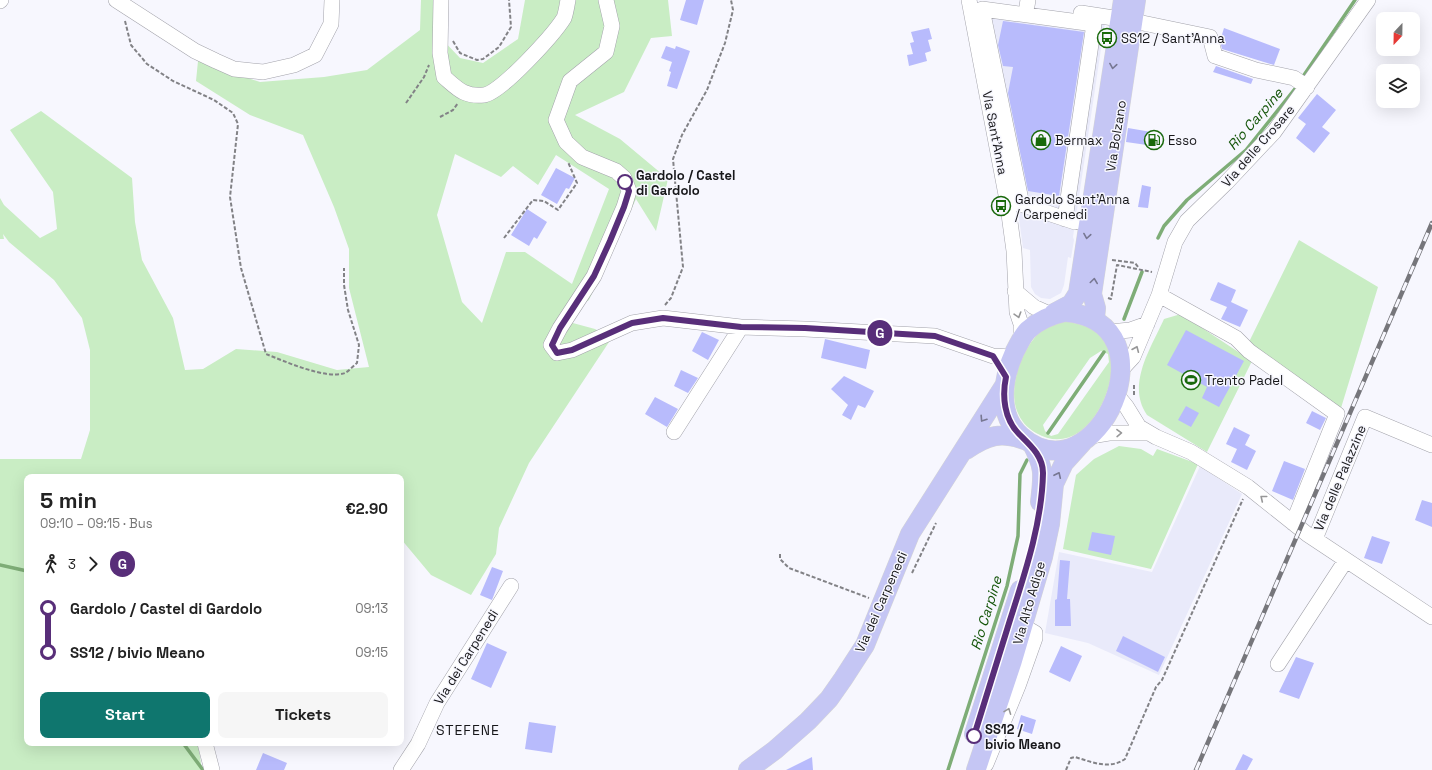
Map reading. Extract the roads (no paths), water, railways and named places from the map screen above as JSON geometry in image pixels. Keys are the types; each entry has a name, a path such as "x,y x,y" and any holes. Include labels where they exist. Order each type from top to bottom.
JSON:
{"main road":[{"name":"Via Bolzano","path":"1095,319 1096,308 1092,294 1126,20 1122,0"},
{"name":"Via Bolzano","path":"1052,314 1071,304 1078,293 1102,138 1126,20 1136,0"},
{"path":"1070,221 1080,218 1090,157 1102,138"},
{"path":"1065,312 1079,313 1095,319 1110,332 1128,375 1116,394 1104,422 1087,439 1057,450 1045,449 1029,443 1017,433 1005,408 1005,382 1012,357 1021,338 1027,331 1052,314 1065,312"},
{"name":"Via dei Carpenedi","path":"748,770 775,750 808,721 829,699 865,644 910,534 1005,382"},
{"name":"Via dei Carpenedi","path":"961,453 982,439 994,435 1015,436 1029,443"},
{"name":"Via Alto Adige","path":"976,770 1023,626 1043,557 1050,524 1054,484 1064,463 1087,439"},
{"name":"Via Alto Adige","path":"963,770 1025,574 1037,527 1043,472 1041,462 1029,443"}],"street":[{"path":"116,0 195,51 234,69 263,72 294,65 315,55 331,24 332,0"},
{"path":"441,0 440,53 444,77 463,94 485,95 502,86 531,56 564,17 568,0"},
{"path":"606,0 612,26 606,52 570,81 556,120 566,142 582,158 616,171 624,178 629,191 624,207 594,276 560,328 552,345 557,353 572,350 632,323 663,318 741,327 805,328 935,336 993,356 1012,357"},
{"path":"990,0 1084,7 1126,20 1210,37 1215,56 1301,84"},
{"name":"Via delle Crosare","path":"1128,375 1133,357 1159,295 1175,242 1186,221 1226,184 1269,136 1301,84 1368,0"},
{"path":"1007,200 1022,205 1070,221 1094,24 974,9 1022,205"},
{"name":"Via Sant'Anna","path":"974,9 1007,200 1014,251 1014,291 1017,312 1021,324 1021,338"},
{"path":"1014,291 1034,307 1052,314"},
{"path":"1159,295 1236,338 1249,351 1337,414 1293,523"},
{"path":"1110,332 1130,330 1147,324"},
{"path":"674,432 741,327"},
{"path":"993,356 1005,382"},
{"name":"Via delle Palazzine","path":"1116,394 1126,406 1139,427 1148,433 1191,452 1248,487 1315,539 1432,617"},
{"name":"Via delle Palazzine","path":"1315,539 1366,417 1432,445"},
{"name":"Via delle Palazzine","path":"1087,439 1110,433 1148,433"},
{"path":"1278,664 1346,560"},
{"name":"Via dei Carpenedi","path":"401,770 418,744 437,703 511,586"},
{"path":"979,770 986,764 1018,686 1035,638 1036,633 1023,626"},
{"path":"206,746 212,770"}],"waterway":[{"name":"Rio Carpine","path":"1302,78 1355,0"},
{"name":"Rio Carpine","path":"1158,238 1164,226 1187,200 1246,150 1298,85"},
{"name":"Rio Carpine","path":"1124,319 1142,272"},
{"name":"Rio Carpine","path":"1048,433 1104,352"},
{"name":"Rio Carpine","path":"948,770 1007,586 1018,536 1020,474 1027,460"},
{"name":"Rio Carpine","path":"0,565 24,570"},
{"name":"Rio Carpine","path":"185,746 203,770"}],"railway":[{"path":"1196,770 1432,223"}],"place":[{"name":"SS12 / Sant'Anna","path":"1107,38"},
{"name":"Bermax","path":"1041,140"},
{"name":"Esso","path":"1154,140"},
{"name":"Gardolo / Castel di Gardolo","path":"625,182"},
{"name":"Gardolo Sant'Anna / Carpenedi","path":"1001,206"},
{"name":"Trento Padel","path":"1191,380"},
{"name":"SS12 / bivio Meano","path":"974,736"}],"district":[{"name":"STEFENE","path":"468,730"}]}
